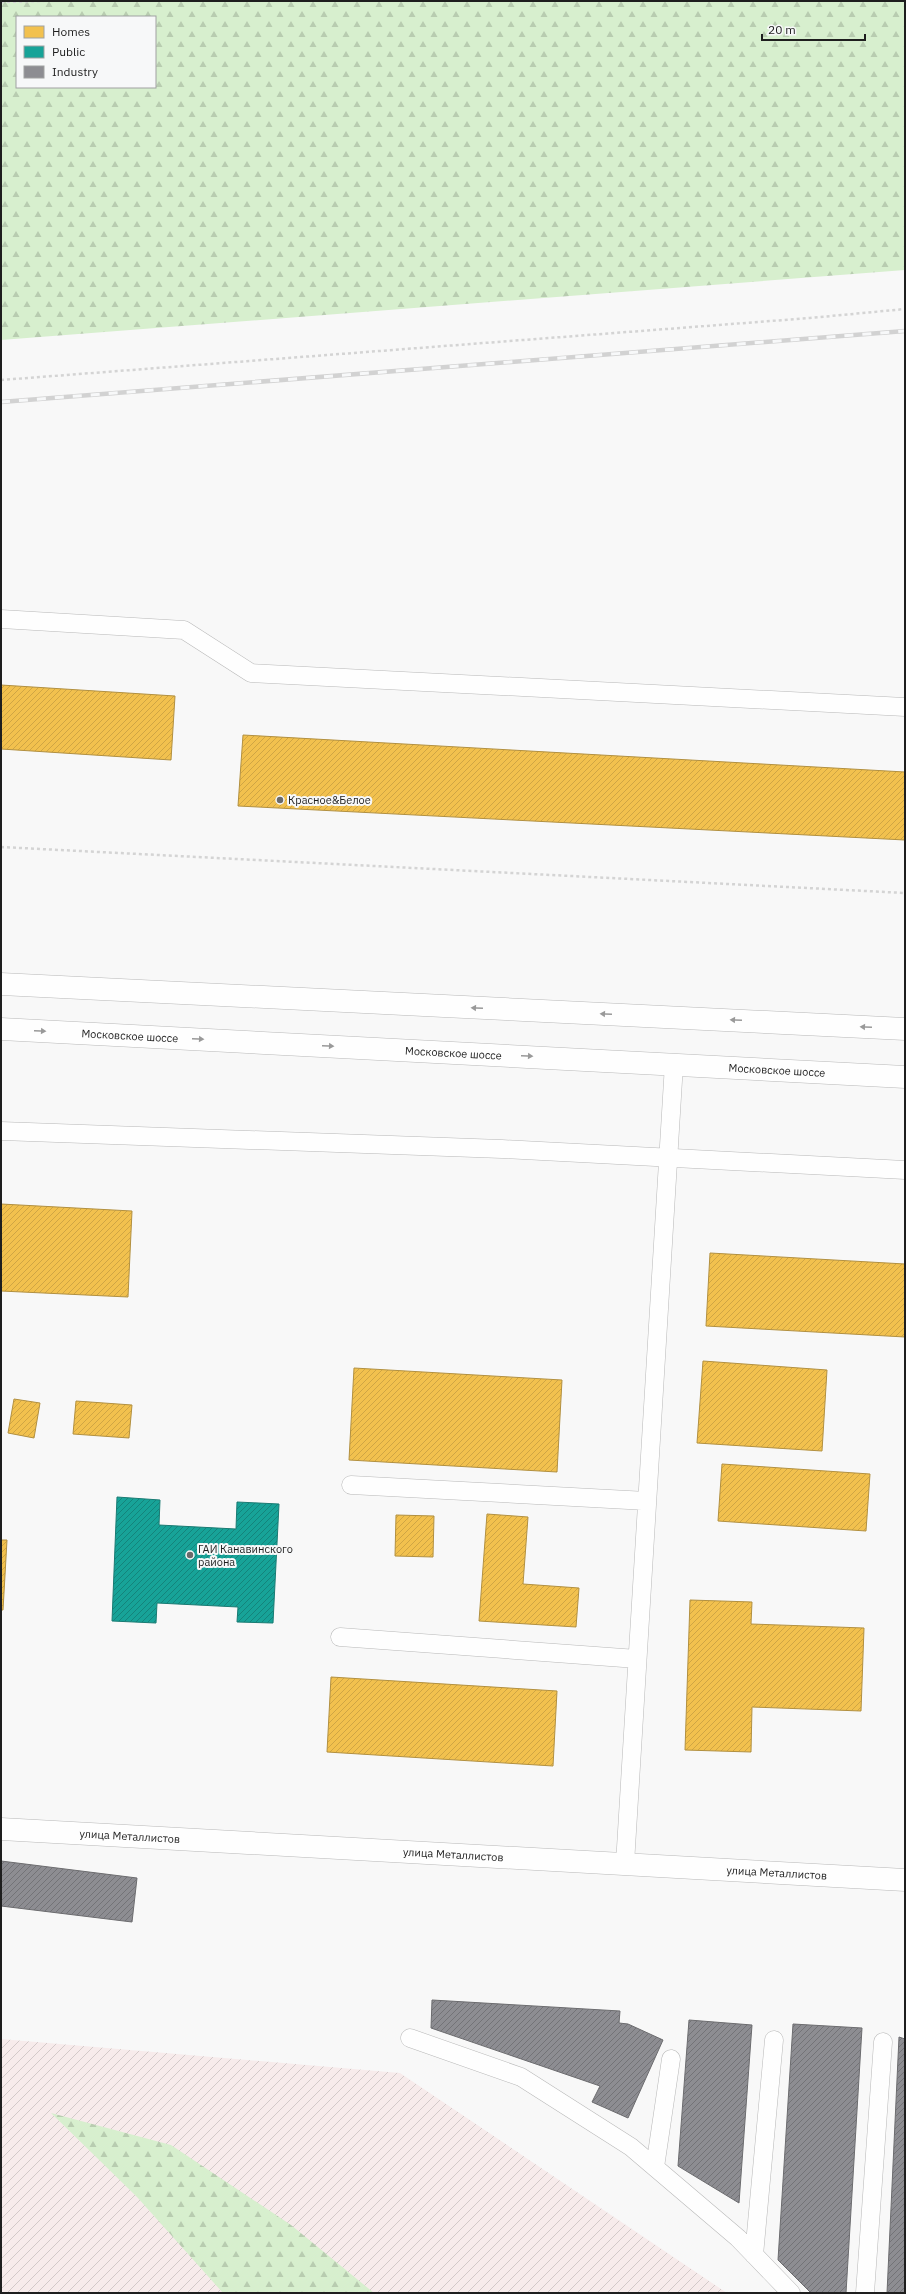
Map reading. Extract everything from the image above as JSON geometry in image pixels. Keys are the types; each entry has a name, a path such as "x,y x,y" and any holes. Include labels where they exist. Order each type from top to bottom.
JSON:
{"main road":[{"path":"1,984 905,1029"},
{"name":"Московское шоссе","path":"1,1029 905,1077"},
{"name":"улица Металлистов","path":"1,1830 905,1880"}],"lane":[{"path":"1,619 184,630 251,672 905,707"},
{"path":"625,1864 674,1064"},
{"path":"1,1131 502,1149 905,1170"},
{"path":"351,1485 647,1501"},
{"path":"340,1637 638,1659"},
{"path":"410,2038 521,2077 631,2147 738,2238 791,2293"},
{"path":"754,2255 774,2040"},
{"path":"866,2293 883,2042"},
{"path":"655,2167 671,2059"}],"path":[{"path":"1,2 44,1"},
{"path":"1,380 810,318 905,309"},
{"path":"1,847 905,893"}],"shaded area":[{"path":"1,2039 400,2073 727,2293 1,2293"}],"green space":[{"path":"1,1 905,1 905,270 1,340"},
{"path":"51,2113 171,2145 291,2225 374,2293 223,2293 137,2197"}],"building: Homes":[{"path":"1,685 175,696 171,760 1,749"},
{"path":"243,735 905,772 905,840 238,806"},
{"path":"1,1204 132,1211 128,1297 1,1291"},
{"path":"710,1253 905,1264 905,1337 706,1326"},
{"path":"703,1361 827,1370 822,1451 697,1443"},
{"path":"354,1368 562,1380 557,1472 349,1460"},
{"path":"14,1399 40,1403 34,1438 8,1433"},
{"path":"76,1401 132,1405 129,1438 73,1434"},
{"path":"722,1464 870,1474 866,1531 718,1521"},
{"path":"487,1514 528,1517 523,1584 579,1588 576,1627 479,1621"},
{"path":"396,1515 434,1516 433,1557 395,1556"},
{"path":"1,1540 7,1540 3,1610 1,1610"},
{"path":"690,1600 752,1602 751,1624 864,1628 861,1711 752,1707 751,1752 685,1750"},
{"path":"331,1677 557,1691 553,1766 327,1752"}],"building: Public":[{"path":"117,1497 160,1500 159,1525 236,1529 237,1502 279,1504 273,1623 237,1622 238,1607 157,1603 156,1623 112,1621"}],"building: Industry":[{"path":"1,1861 137,1878 132,1922 1,1906"},
{"path":"432,2000 620,2011 619,2023 628,2024 663,2040 628,2118 592,2102 600,2086 431,2028"},
{"path":"689,2020 752,2025 739,2203 678,2166"},
{"path":"793,2024 862,2028 846,2293 811,2293 778,2260"},
{"path":"899,2037 905,2039 905,2293 887,2293"}],"railway":[{"path":"1,402 905,331"}],"place":[{"name":"Красное&Белое","path":"280,800"},
{"name":"ГАИ Канавинского района","path":"190,1555"}]}
